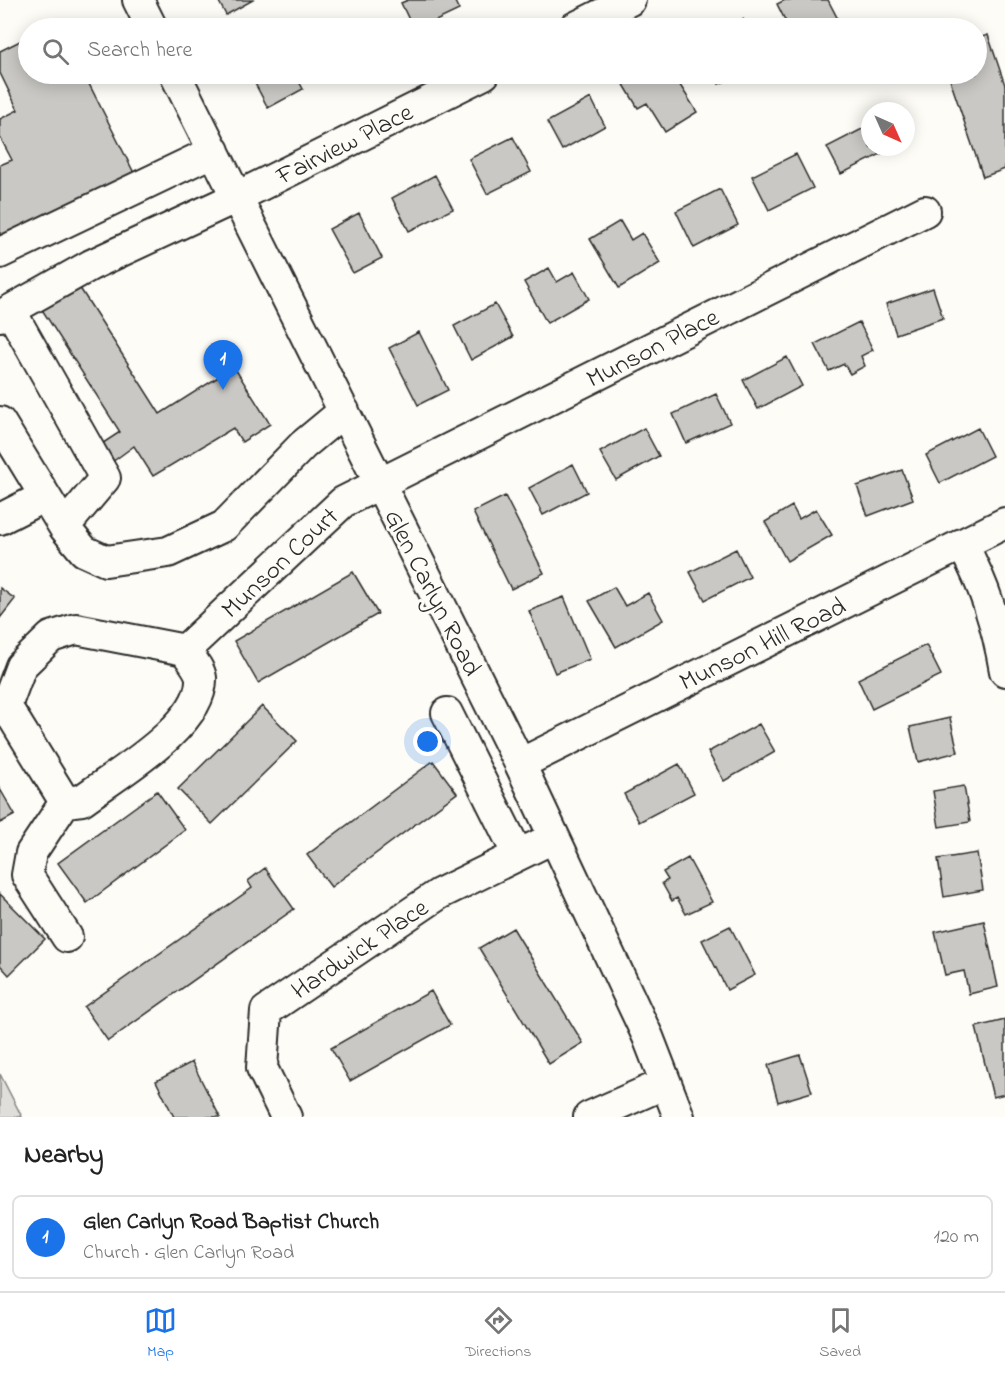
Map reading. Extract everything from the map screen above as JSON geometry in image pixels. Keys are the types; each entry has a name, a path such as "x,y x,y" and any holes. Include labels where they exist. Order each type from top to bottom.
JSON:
{"street":[{"path":"138,0 147,18"},
{"path":"594,18 630,0"},
{"name":"Glen Carlyn Road","path":"180,84 520,764 648,1037 679,1117"},
{"name":"Fairview Place","path":"5,313 91,265 237,197 464,84"},
{"path":"0,253 214,151"},
{"name":"Munson Place","path":"380,484 925,211"},
{"path":"5,313 105,478 64,527"},
{"path":"0,423 64,527 84,551 106,561 168,552 224,526 303,445 344,411"},
{"name":"Munson Court","path":"185,650 343,502 380,484"},
{"path":"0,519 45,496"},
{"name":"Munson Hill Road","path":"520,764 1005,523"},
{"path":"962,544 980,577 992,610 1005,671"},
{"path":"76,629 185,650 201,675 199,697 178,729 82,800 65,802 6,706 21,666 51,637 76,629"},
{"path":"447,714 518,855"},
{"path":"65,802 32,853 27,875 67,937"},
{"name":"Hardwick Place","path":"286,1117 262,1068 266,1011 440,894 553,838"},
{"path":"589,1117 666,1083"}],"shaded area":[{"path":"0,1074 22,1117 0,1117"}],"building":[{"path":"218,0 253,0 226,15"},
{"path":"408,0 454,0 459,10 442,18 408,18 401,3"},
{"path":"785,0 828,0 837,18 784,18 777,4"},
{"path":"987,35 1005,85 1005,169 983,177 951,84 987,84"},
{"path":"18,42 18,84 89,84 134,173 0,241 0,165 12,160 0,137 0,119 18,110 0,73 0,51"},
{"path":"255,84 300,84 303,89 268,108"},
{"path":"624,84 679,84 697,112 665,132 647,103 638,108"},
{"path":"591,98 605,126 562,150 547,122"},
{"path":"861,130 861,156 877,156 841,174 827,147"},
{"path":"513,137 531,172 487,194 469,159"},
{"path":"796,154 813,188 769,210 752,176"},
{"path":"435,175 453,209 409,231 392,198"},
{"path":"720,189 738,225 694,248 676,211"},
{"path":"359,213 382,258 353,273 329,229"},
{"path":"620,221 631,240 642,233 660,263 619,288 590,239"},
{"path":"549,268 557,282 574,272 589,299 547,323 524,282"},
{"path":"78,285 160,414 234,367 270,424 242,442 233,428 153,476 134,446 108,465 97,447 120,432 41,308"},
{"path":"933,288 943,318 896,334 886,304"},
{"path":"495,304 513,337 471,360 454,326"},
{"path":"859,322 873,350 861,356 865,366 850,374 844,364 829,371 815,344"},
{"path":"419,332 448,390 418,405 389,348"},
{"path":"787,357 802,386 758,409 743,380"},
{"path":"716,394 730,423 686,443 673,414"},
{"path":"644,428 659,456 616,480 600,452"},
{"path":"978,428 992,456 940,483 926,455"},
{"path":"573,464 587,492 543,515 529,488"},
{"path":"902,470 913,499 868,516 857,486"},
{"path":"505,496 544,573 511,589 473,512"},
{"path":"792,506 799,519 816,509 832,535 787,561 765,522"},
{"path":"736,549 750,577 705,600 690,572"},
{"path":"353,572 378,614 258,683 234,641"},
{"path":"614,587 625,606 648,593 663,620 616,647 589,601"},
{"path":"0,588 15,599 0,618"},
{"path":"564,597 590,659 555,673 529,611"},
{"path":"926,645 941,675 872,709 858,679"},
{"path":"262,706 297,741 212,824 178,789"},
{"path":"950,718 958,752 918,762 910,727"},
{"path":"759,724 775,752 724,781 708,752"},
{"path":"433,761 457,793 331,887 307,855"},
{"path":"679,764 694,793 639,822 624,794"},
{"path":"964,786 970,822 939,827 933,791"},
{"path":"0,789 15,815 0,823"},
{"path":"157,791 185,830 87,903 58,863"},
{"path":"977,853 983,890 944,897 938,859"},
{"path":"688,858 712,902 686,914 677,898 672,901 662,883 668,880 663,872"},
{"path":"265,868 294,909 108,1041 84,1007 252,888 248,881"},
{"path":"0,894 45,939 9,975 0,965"},
{"path":"984,921 998,987 969,994 964,971 945,975 935,932"},
{"path":"730,926 755,975 727,990 702,940"},
{"path":"513,928 583,1043 549,1064 479,948"},
{"path":"431,991 450,1025 350,1081 331,1048"},
{"path":"1005,1020 1005,1094 993,1097 976,1027"},
{"path":"800,1055 812,1092 778,1102 768,1065"},
{"path":"192,1062 220,1117 174,1117 156,1081"}],"place":[{"name":"Glen Carlyn Road Baptist Church","path":"223,390"}]}
